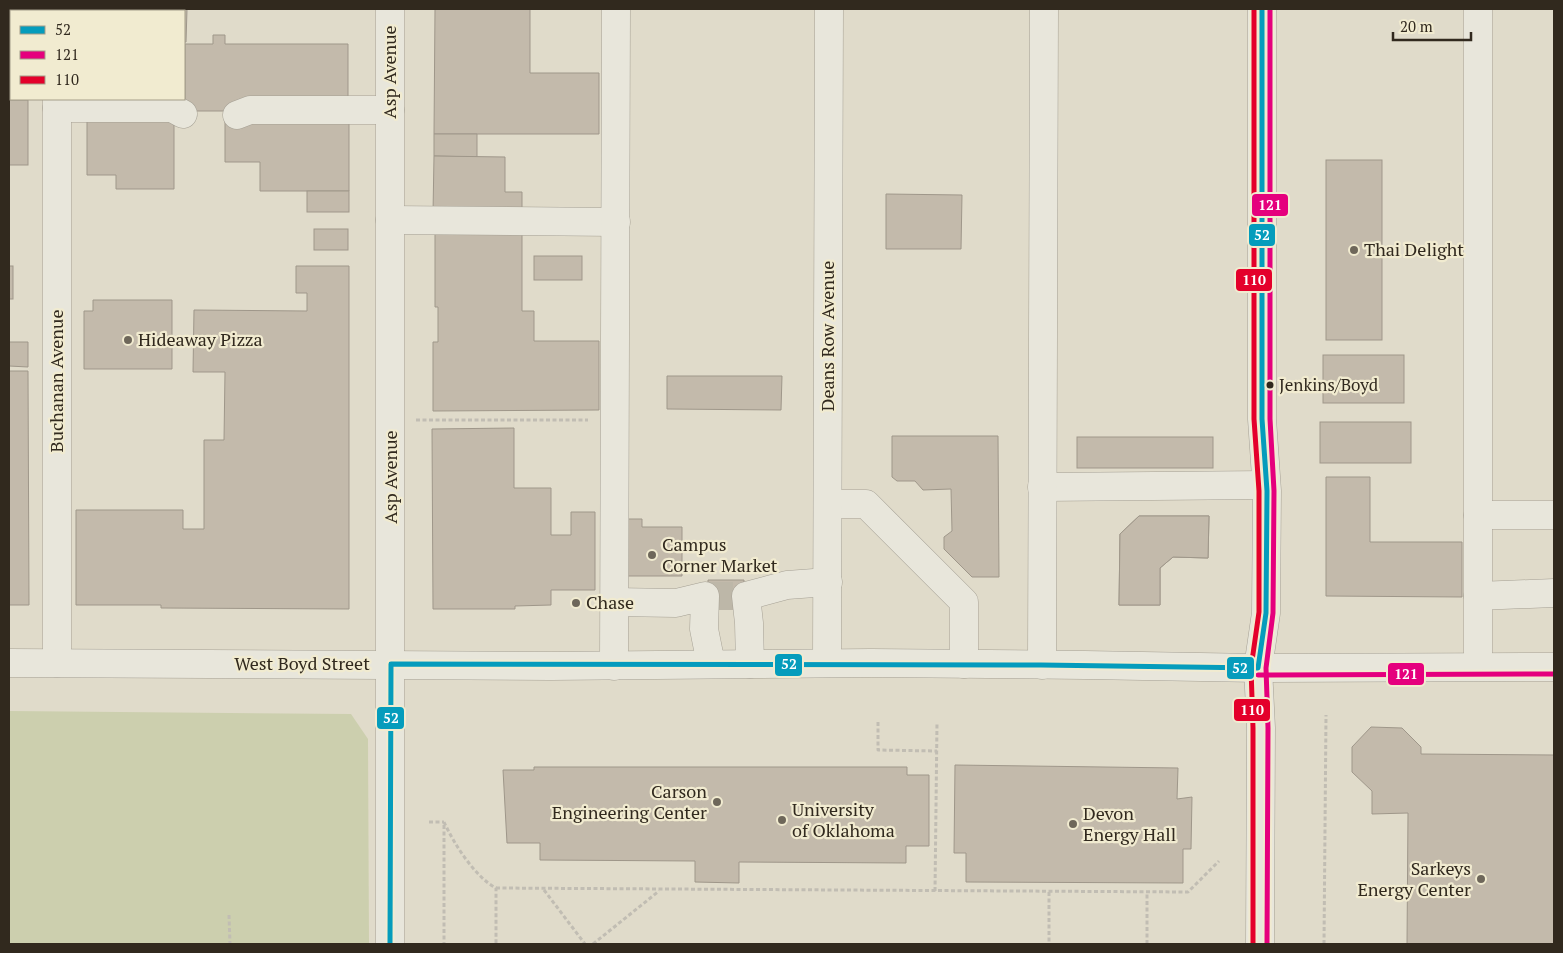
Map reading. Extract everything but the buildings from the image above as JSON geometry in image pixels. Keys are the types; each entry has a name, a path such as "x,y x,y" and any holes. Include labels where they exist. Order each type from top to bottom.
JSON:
{"street":[{"name":"Asp Avenue","path":"390,9 390,944"},
{"path":"614,666 616,9"},
{"name":"Deans Row Avenue","path":"827,663 829,9"},
{"path":"1042,665 1044,9"},
{"path":"1260,944 1261,728 1258,668 1266,612 1266,486 1262,419 1262,9"},
{"path":"1478,9 1478,666"},
{"path":"57,103 172,108 183,114"},
{"name":"Buchanan Avenue","path":"57,103 57,663"},
{"path":"237,115 250,110 390,110"},
{"path":"390,220 616,222"},
{"path":"1042,487 1266,486"},
{"path":"828,504 866,504 964,602 964,664"},
{"path":"1478,515 1554,516"},
{"path":"750,664 746,596 787,584 828,582"},
{"path":"1478,596 1554,593"},
{"path":"614,602 676,603 705,596 704,629 711,664"},
{"name":"West Boyd Street","path":"9,663 614,666 827,663 1258,668 1554,667"}],"path":[{"path":"391,420 615,420"},
{"path":"1324,944 1326,715"},
{"path":"878,722 878,750 937,751"},
{"path":"935,891 937,722"},
{"path":"429,822 444,822"},
{"path":"444,822 450,837 478,874 486,884 496,888 544,890 1188,892 1219,861"},
{"path":"444,822 444,944"},
{"path":"496,888 496,944"},
{"path":"544,890 585,944"},
{"path":"593,944 659,890"},
{"path":"1049,892 1049,944"},
{"path":"1147,892 1147,944"},
{"path":"229,915 230,944"}],"green space":[{"path":"9,711 351,714 368,739 369,944 9,944"}],"tunnel":[{"path":"705,596 746,596"}],"transit line":[{"name":"110","path":"1253,944 1253,728 1251,668 1259,612 1259,491 1254,419 1254,9"},
{"name":"52","path":"390,944 391,664 1041,665 1258,668 1266,613 1267,491 1262,419 1262,9"},
{"name":"121","path":"1267,944 1268,728 1266,668 1273,613 1274,491 1270,419 1270,9"},
{"name":"121","path":"1258,675 1554,674"}],"place":[{"name":"Thai Delight","path":"1354,250"},
{"name":"Hideaway Pizza","path":"128,340"},
{"name":"Jenkins/Boyd","path":"1270,385"},
{"name":"Campus Corner Market","path":"652,555"},
{"name":"Chase","path":"576,603"},
{"name":"Carson Engineering Center","path":"717,802"},
{"name":"University of Oklahoma","path":"782,820"},
{"name":"Devon Energy Hall","path":"1073,824"},
{"name":"Sarkeys Energy Center","path":"1481,879"}]}
